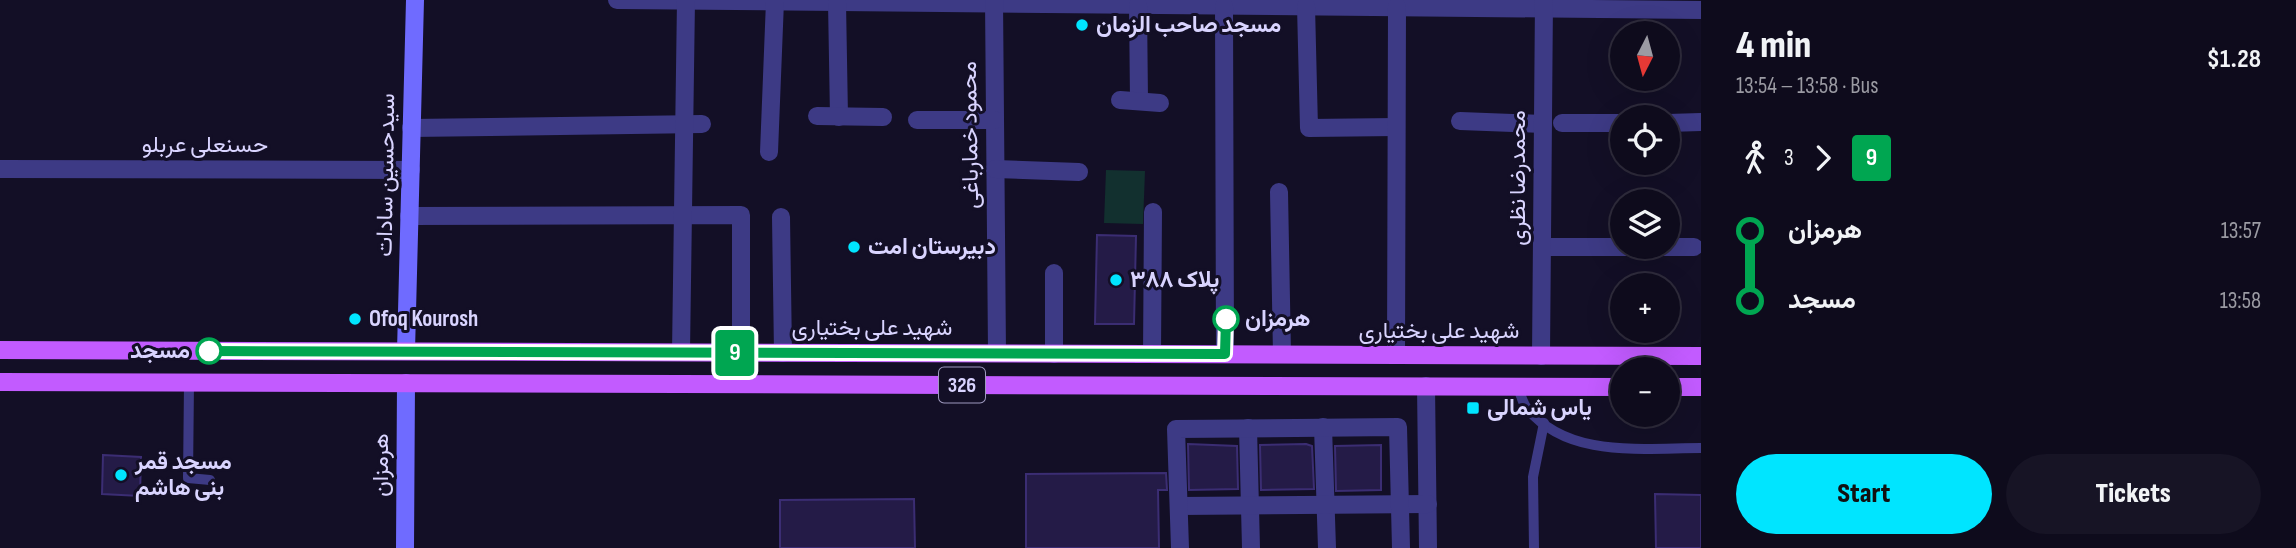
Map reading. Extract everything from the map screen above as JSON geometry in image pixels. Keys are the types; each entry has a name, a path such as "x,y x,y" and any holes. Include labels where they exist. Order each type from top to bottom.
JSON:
{"main road":[{"name":"سیدحسین سادات","path":"406,351 415,0"},
{"name":"شهید علی بختیاری","path":"0,350 1701,356"},
{"path":"406,351 406,383"},
{"path":"494,384 495,352"},
{"path":"996,385 997,353"},
{"name":"326","path":"0,382 1610,387"},
{"name":"هرمزان","path":"405,548 406,383"},
{"path":"1680,387 1701,387"}],"street":[{"path":"617,0 1397,7 1544,4 1701,10"},
{"path":"681,352 683,214 693,125 686,0"},
{"path":"769,152 775,1"},
{"path":"837,2 839,117"},
{"name":"محمود خمارباغی","path":"994,2 997,353"},
{"name":"محمدرضا نظری","path":"1541,356 1544,4"},
{"path":"1138,5 1139,101"},
{"path":"1224,6 1225,354"},
{"path":"1306,6 1309,128 1396,127"},
{"path":"1396,355 1397,7"},
{"path":"1120,100 1160,103"},
{"path":"817,116 883,117"},
{"path":"918,120 995,120"},
{"path":"1460,121 1543,124"},
{"path":"1680,122 1701,122"},
{"path":"1562,123 1610,123"},
{"path":"411,128 693,125"},
{"name":"حسنعلی عربلو","path":"0,169 411,170"},
{"path":"995,169 1079,172"},
{"path":"1279,192 1282,354"},
{"path":"1152,354 1153,212"},
{"path":"409,216 741,215 741,353"},
{"path":"781,217 783,353"},
{"path":"1542,247 1695,247"},
{"path":"1054,273 1054,354"},
{"path":"1426,386 1428,548"},
{"path":"1323,427 1326,548"},
{"path":"1180,548 1176,429 1398,427 1401,548"},
{"path":"1248,428 1251,548"},
{"path":"1179,506 1428,504"}],"lane":[{"path":"189,383 188,478 210,480"},
{"path":"1518,387 1525,406 1544,424 1564,437 1618,448 1701,448"},
{"path":"1534,548 1533,477 1544,424"}],"green space":[{"path":"1106,170 1145,171 1143,224 1104,223"}],"building":[{"name":"پلاک ۳۸۸","path":"1097,235 1136,236 1134,324 1095,324"},
{"path":"1188,444 1237,446 1238,489 1189,490"},
{"path":"1260,445 1312,446 1314,489 1261,490"},
{"path":"1381,445 1381,490 1336,491 1335,446"},
{"name":"مسجد قمر بنی هاشم","path":"103,455 141,457 140,496 102,494"},
{"path":"1166,473 1167,490 1158,490 1159,548 1026,548 1026,474"},
{"path":"1655,494 1701,495 1701,548 1656,548"},
{"path":"914,499 915,548 780,548 780,500"}],"bus line":[{"name":"9","path":"209,351 1225,354 1226,319"}],"place":[{"name":"مسجد صاحب الزمان","path":"1082,25"},
{"name":"دبیرستان امت","path":"854,247"},
{"name":"پلاک ۳۸۸","path":"1116,280"},
{"name":"Ofoq Kourosh","path":"355,319"},
{"name":"هرمزان","path":"1226,319"},
{"name":"مسجد","path":"209,351"},
{"name":"یاس شمالی","path":"1473,408"},
{"name":"مسجد قمر بنی هاشم","path":"121,475"}]}
